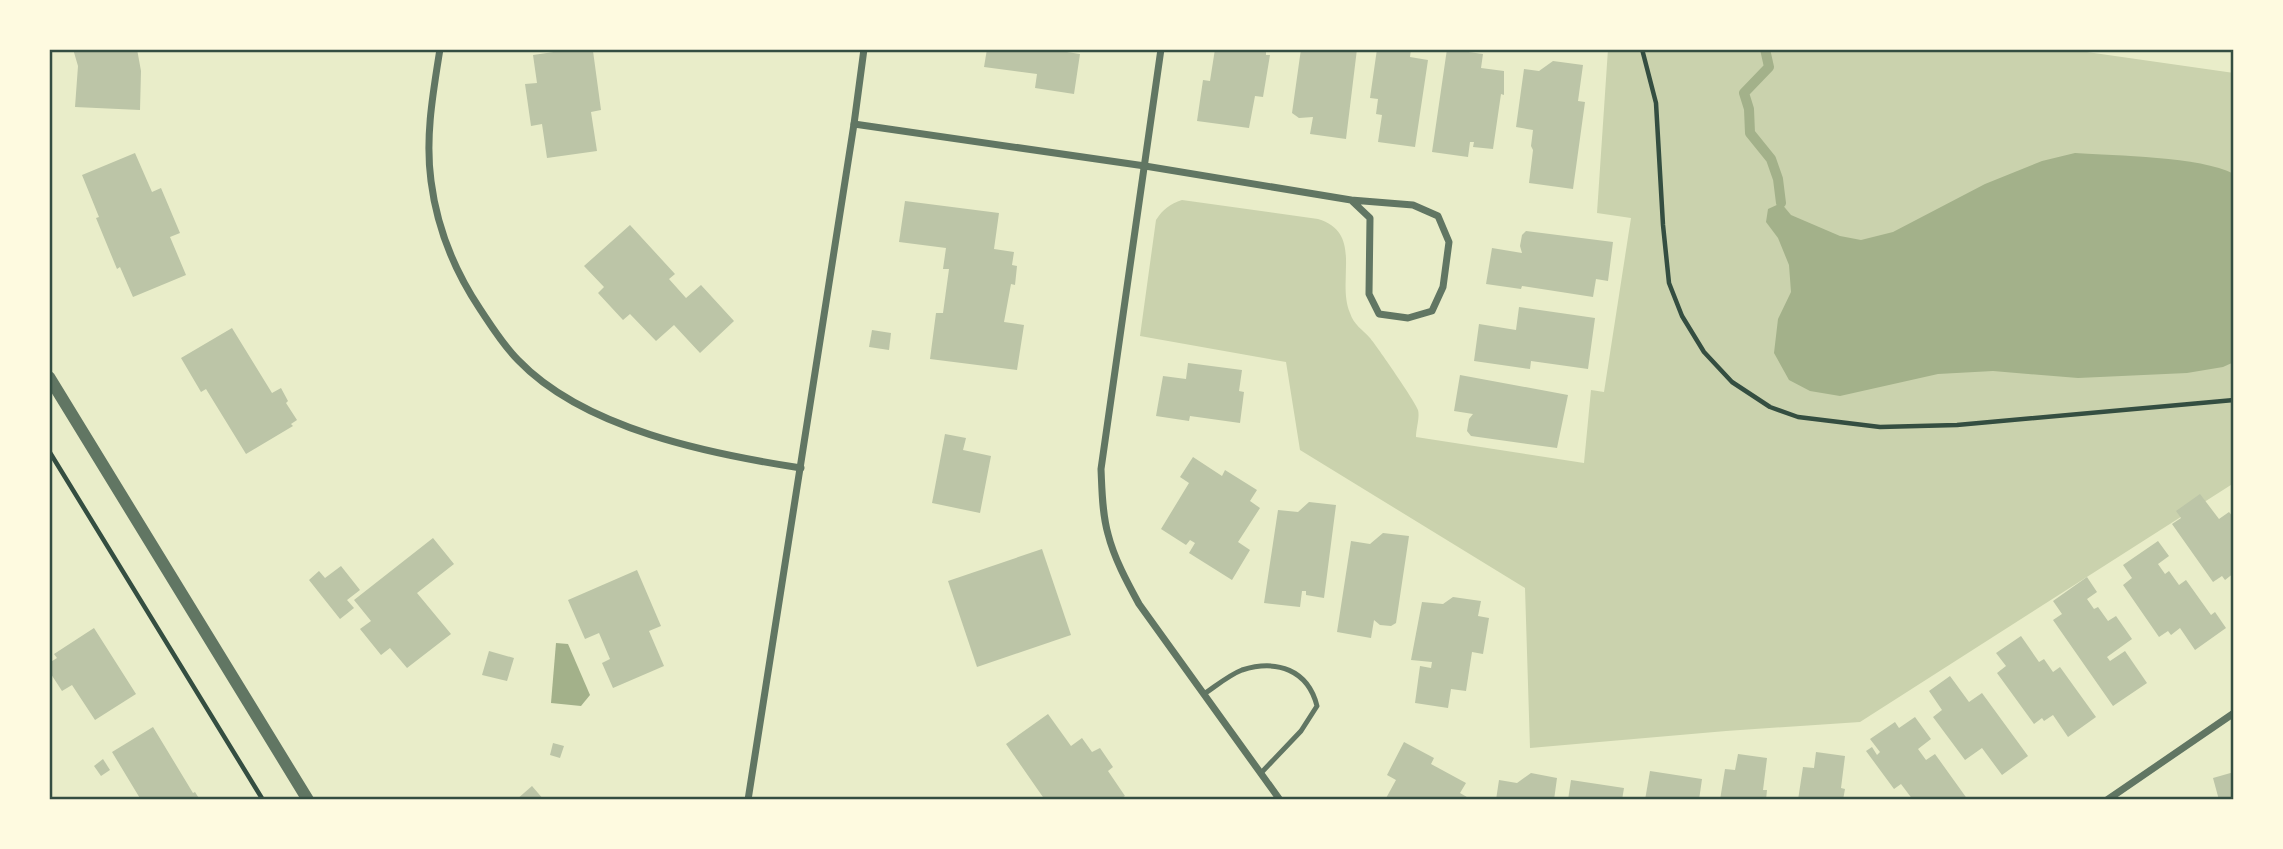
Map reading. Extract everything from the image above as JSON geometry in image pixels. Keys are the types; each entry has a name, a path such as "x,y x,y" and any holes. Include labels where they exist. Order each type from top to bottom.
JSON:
{"street":[{"path":"440,49 429,148 437,213 456,269 502,343 519,361 561,395 605,418 696,448 736,458 801,468"},
{"path":"748,800 864,49"},
{"path":"1161,49 1101,469 1102,500 1108,534 1126,580 1139,604 1280,800"},
{"path":"854,124 1145,166 1351,200 1413,205 1438,216 1449,242 1443,287 1432,311 1408,318 1380,314 1369,294 1370,218 1351,200"},
{"path":"49,377 308,800"},
{"path":"2107,800 2234,713"}],"lane":[{"path":"1203,694 1242,670 1275,666 1297,673 1314,691 1317,706 1306,723 1261,773"}],"path":[{"path":"1642,49 1656,103 1663,225 1670,283 1682,317 1704,352 1732,382 1770,407 1798,417 1880,427 1956,425 2234,400"},
{"path":"49,451 263,800"}],"shaded area":[{"path":"1608,49 2066,49 2234,73 2234,483 1860,722 1530,748 1525,588 1300,450 1286,362 1140,336 1156,220 1170,205 1182,200 1318,219 1332,226 1345,246 1346,300 1350,313 1356,324 1380,351 1416,405 1419,416 1416,437 1584,463 1591,390 1604,392 1631,218 1597,213"},
{"path":"2075,153 2180,160 2234,174 2234,362 2223,367 2187,373 2078,378 1993,371 1938,374 1840,396 1810,391 1789,380 1774,353 1778,319 1791,292 1789,265 1778,238 1766,222 1768,209 1781,203 1791,215 1840,236 1861,240 1893,232 1985,184 2042,161"},
{"path":"556,643 568,644 590,695 581,706 551,703"}],"building":[{"path":"73,49 137,49 141,71 140,110 75,107 78,66"},
{"path":"574,49 593,51 601,110 591,112 597,151 547,158 542,124 531,126 525,84 537,83 533,55"},
{"path":"987,49 1047,49 1080,54 1074,94 1035,88 1037,74 984,67"},
{"path":"1215,49 1266,49 1266,55 1270,55 1263,97 1255,96 1249,128 1197,121 1203,80 1210,81"},
{"path":"1301,49 1357,49 1346,139 1310,134 1313,117 1299,118 1292,113"},
{"path":"1377,49 1411,49 1410,57 1428,60 1415,147 1378,142 1382,115 1376,114 1378,99 1370,98"},
{"path":"1447,49 1483,54 1481,68 1504,71 1504,95 1501,94 1493,149 1473,147 1474,142 1470,142 1468,157 1432,152"},
{"path":"1553,61 1583,65 1578,101 1585,102 1573,189 1529,183 1533,130 1516,127 1524,69 1539,71"},
{"path":"135,153 152,192 161,188 180,233 170,237 186,275 133,297 120,267 117,269 82,175"},
{"path":"905,201 999,213 994,249 1014,252 1012,265 1017,266 1015,285 1011,284 1004,322 1024,325 1017,370 930,359 936,313 943,313 949,269 943,269 946,248 899,242"},
{"path":"630,225 675,274 669,279 686,298 701,285 734,321 700,353 674,325 656,341 630,314 623,320 598,293 604,287 584,266"},
{"path":"1526,231 1613,242 1608,281 1596,279 1593,297 1522,286 1521,289 1486,284 1492,248 1522,253 1522,235"},
{"path":"1519,307 1595,318 1588,369 1531,361 1530,369 1474,361 1479,324 1516,330"},
{"path":"232,328 272,393 281,388 288,401 286,403 297,420 291,424 293,426 246,454 206,389 201,392 181,358"},
{"path":"872,330 891,333 889,350 869,347"},
{"path":"1188,363 1242,370 1239,391 1244,392 1240,423 1190,416 1189,421 1156,416 1163,376 1186,379"},
{"path":"1460,375 1568,395 1557,448 1471,436 1467,431 1469,419 1473,414 1454,411"},
{"path":"945,434 966,438 963,450 991,456 980,513 932,503"},
{"path":"1193,457 1222,476 1225,470 1257,490 1250,501 1260,508 1238,542 1250,550 1232,580 1189,553 1195,543 1190,540 1186,545 1161,529 1189,483 1180,477"},
{"path":"2200,494 2219,519 2229,512 2234,518 2234,573 2225,580 2222,576 2213,582 2172,524 2181,518 2176,511"},
{"path":"1309,502 1336,505 1324,598 1306,595 1306,591 1302,591 1300,607 1264,603 1278,510 1298,512"},
{"path":"1383,533 1409,536 1396,623 1391,626 1380,625 1374,620 1371,638 1337,632 1351,541 1370,544"},
{"path":"433,538 454,564 417,593 451,634 407,668 390,648 381,655 360,629 371,621 354,600"},
{"path":"2158,541 2169,556 2158,564 2165,574 2169,571 2179,585 2186,580 2211,615 2215,612 2226,628 2195,650 2180,628 2171,635 2168,631 2159,637 2123,585 2132,578 2123,565"},
{"path":"1042,549 1071,635 977,667 948,581"},
{"path":"341,566 360,590 347,600 354,608 340,619 309,580 319,571 325,578"},
{"path":"637,570 661,626 649,631 664,666 613,688 602,663 610,659 599,633 585,639 568,600"},
{"path":"2087,577 2097,592 2087,599 2094,609 2098,607 2108,621 2116,616 2132,639 2107,657 2110,661 2125,651 2147,683 2113,706 2053,620 2062,614 2053,601"},
{"path":"1453,597 1481,601 1478,616 1489,618 1483,654 1472,652 1466,691 1451,689 1448,708 1415,703 1420,666 1431,668 1432,662 1411,660 1422,602 1443,604"},
{"path":"94,628 136,694 95,720 72,685 62,691 49,671 49,663 57,658 54,654"},
{"path":"2021,636 2039,662 2044,659 2053,672 2060,667 2096,717 2068,737 2053,715 2034,724 1997,673 2006,666 1996,653"},
{"path":"489,651 514,658 507,681 482,675"},
{"path":"1950,676 1969,702 1982,693 2028,756 2002,775 1982,748 1965,760 1933,717 1942,710 1929,691"},
{"path":"1048,714 1071,746 1082,738 1092,752 1100,748 1113,767 1108,771 1125,796 1119,800 1045,800 1006,744"},
{"path":"1915,717 1931,739 1918,749 1926,760 1935,754 1968,800 1913,800 1901,784 1894,789 1866,751 1872,747 1877,755 1880,752 1870,739 1895,722 1899,728"},
{"path":"153,727 200,800 141,800 112,752"},
{"path":"1404,742 1434,758 1431,764 1466,783 1460,793 1472,800 1385,800 1396,780 1387,775"},
{"path":"553,743 564,746 560,758 550,755"},
{"path":"1816,752 1845,756 1841,788 1845,789 1843,800 1798,800 1803,767 1814,768"},
{"path":"1738,754 1767,758 1763,790 1767,790 1766,800 1720,800 1725,769 1735,770"},
{"path":"103,759 110,770 101,776 94,766"},
{"path":"1650,771 1702,779 1699,800 1645,800"},
{"path":"2234,772 2234,800 2219,800 2213,778"},
{"path":"1531,773 1557,778 1554,800 1496,800 1499,780 1517,783"},
{"path":"1571,780 1624,788 1622,800 1568,800"},
{"path":"532,786 544,800 516,800"}],"waterway":[{"path":"1765,49 1769,67 1744,93 1749,109 1750,133 1771,159 1778,179 1781,203"}]}
